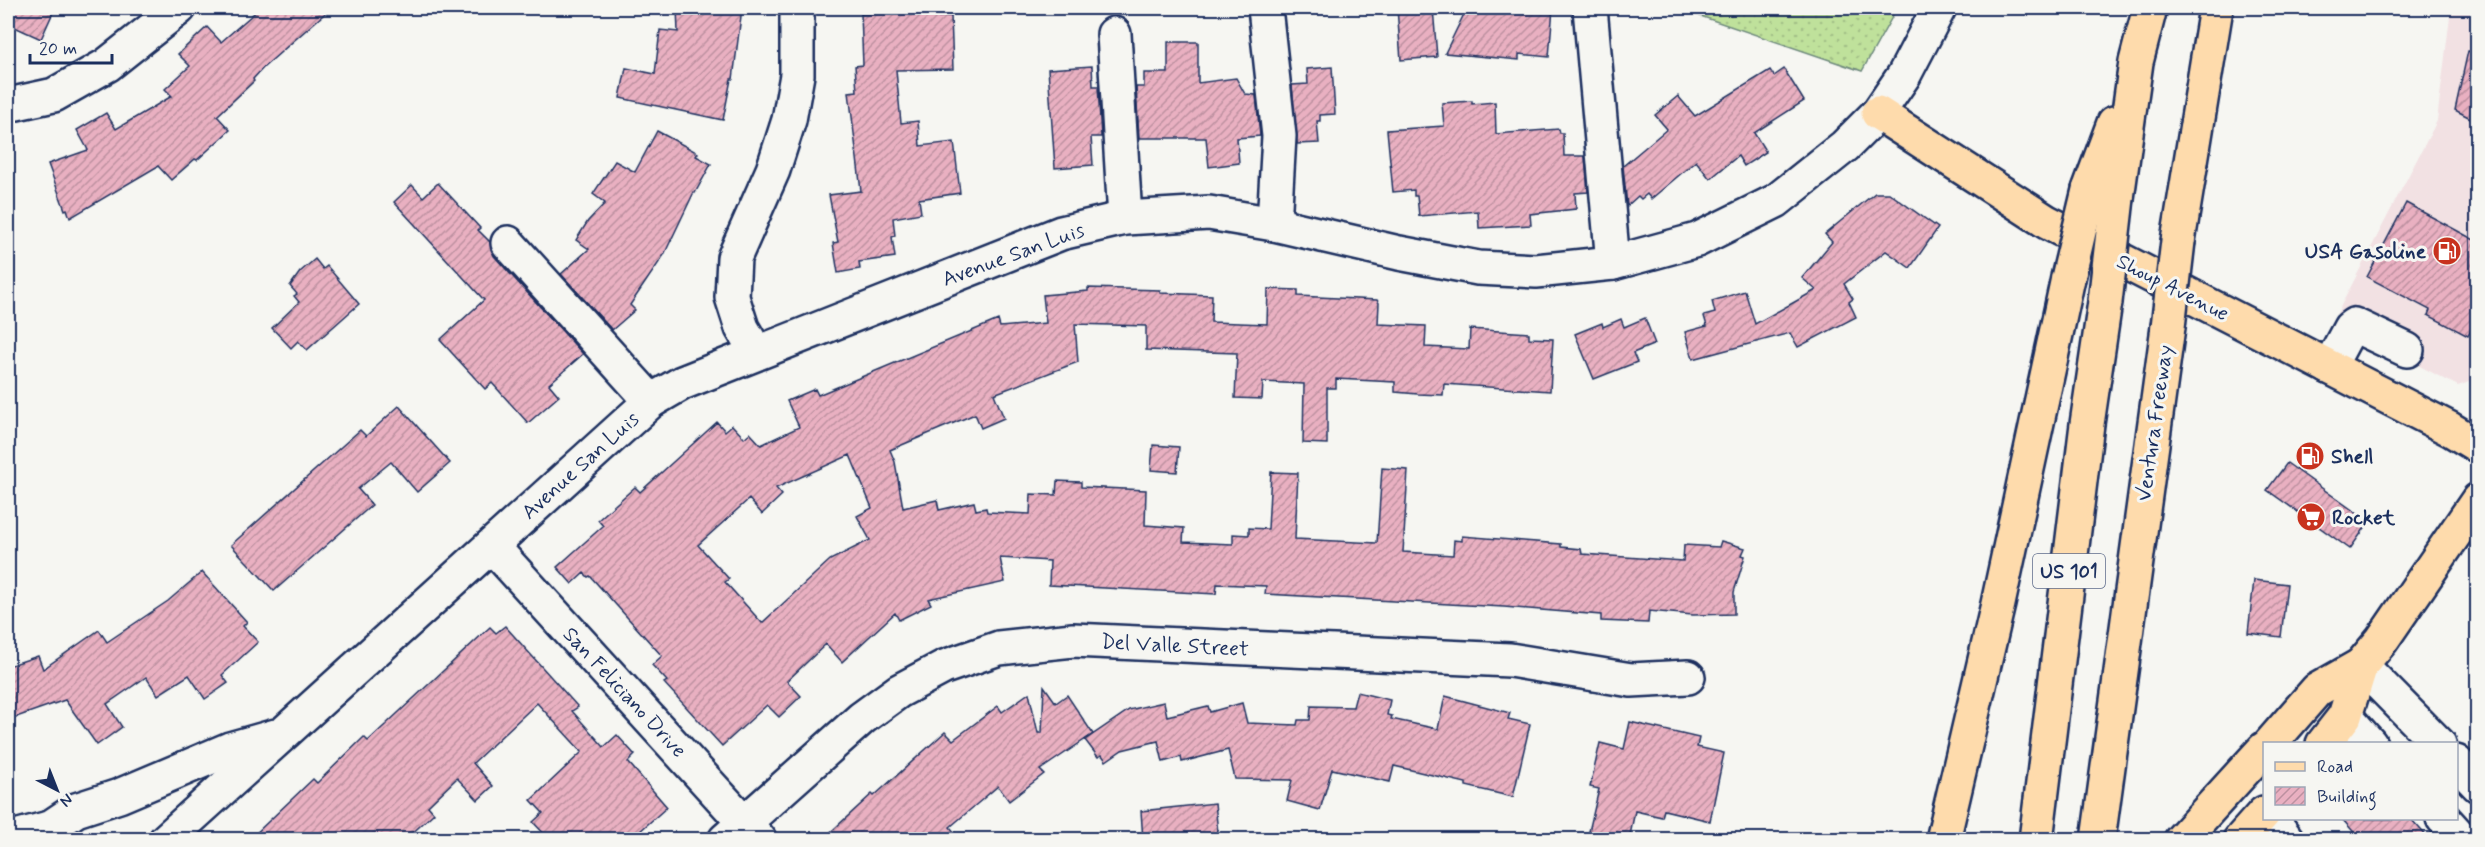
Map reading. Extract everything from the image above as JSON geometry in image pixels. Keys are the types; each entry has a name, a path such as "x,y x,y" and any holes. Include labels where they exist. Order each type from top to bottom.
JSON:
{"main road":[{"name":"US 101","path":"2036,840 2087,424 2105,302 2103,194 2150,8"},
{"name":"Ventura Freeway","path":"2098,840 2178,241 2216,8"},
{"name":"Shoup Avenue","path":"1878,113 2047,222 2450,429 2478,446"},
{"path":"1943,840 1995,615 2068,278 2103,194"},
{"path":"2272,742 2317,690 2361,665 2382,640 2478,500"},
{"path":"2325,742 2345,716 2361,665"},
{"path":"2181,840 2263,751"},
{"path":"2240,840 2263,815"}],"street":[{"path":"8,105 54,95 107,65 179,8"},
{"path":"756,352 742,328 732,297 734,258 773,170 789,120 796,75 797,8"},
{"path":"1265,8 1279,136 1274,224"},
{"path":"1590,8 1613,263"},
{"name":"Avenue San Luis","path":"166,840 651,401 682,382 1061,233 1125,218 1209,213 1274,224 1399,253 1478,268 1536,271 1613,263 1696,240 1776,201 1845,146 1878,113 1904,75 1939,8"},
{"path":"1114,34 1125,218"},
{"path":"508,243 651,401"},
{"path":"2329,367 2350,328 2354,325 2407,350"},
{"name":"San Feliciano Drive","path":"492,546 743,834"},
{"name":"Del Valle Street","path":"743,834 862,718 898,691 944,667 999,648 1084,640 1510,660 1630,680 1688,677"},
{"path":"2361,665 2437,742"},
{"path":"2345,716 2368,742"},
{"path":"8,839 53,834 76,810 119,796 230,749 285,734"},
{"path":"2458,763 2478,785"},
{"path":"2272,820 2287,840"},
{"path":"2444,820 2463,840"}],"shaded area":[{"path":"2451,8 2477,8 2477,379 2458,386 2333,321 2437,121"}],"green space":[{"path":"1677,8 1897,8 1862,71"}],"building":[{"path":"8,8 55,8 41,39 8,24"},
{"path":"260,8 331,8 264,67 253,79 254,81 217,116 230,130 197,160 195,159 171,180 158,166 70,218 48,164 88,150 77,130 106,113 116,129 172,96 165,89 190,66 178,54 207,27 221,42"},
{"path":"677,8 742,8 733,79 731,79 723,120 620,98 626,68 655,74 660,30 678,32"},
{"path":"881,8 937,8 938,17 951,16 953,69 896,70 901,123 918,121 920,146 954,142 960,193 919,199 921,213 893,218 895,236 892,237 895,257 859,262 860,269 838,273 833,243 838,242 829,195 861,191 849,92 857,91 855,66 863,65 861,14 881,13"},
{"path":"1397,8 1433,8 1437,57 1401,60"},
{"path":"1467,8 1491,10 1493,8 1553,8 1549,57 1519,54 1519,60 1445,53"},
{"path":"1168,42 1198,42 1198,83 1236,78 1245,94 1256,95 1260,136 1237,138 1239,163 1209,167 1206,138 1139,138 1136,87 1144,87 1144,73 1168,73"},
{"path":"2468,51 2478,52 2478,122 2455,110"},
{"path":"1092,66 1093,86 1098,86 1101,137 1091,137 1093,165 1055,168 1048,69"},
{"path":"1332,67 1335,114 1320,115 1320,121 1317,121 1319,143 1297,144 1292,85 1308,84 1307,69"},
{"path":"1784,69 1804,101 1754,133 1766,152 1744,166 1738,156 1710,179 1696,161 1651,199 1647,194 1641,199 1638,196 1627,206 1623,166 1667,129 1655,115 1678,96 1695,116 1770,70 1774,76"},
{"path":"1472,101 1472,104 1495,102 1496,134 1559,129 1560,133 1563,133 1564,156 1585,156 1588,192 1575,193 1576,209 1530,214 1531,225 1479,228 1478,211 1419,216 1417,196 1414,196 1414,190 1393,192 1387,130 1444,126 1442,103"},
{"path":"657,131 698,153 696,156 711,164 694,192 664,255 630,305 635,310 612,330 561,274 589,249 576,240 588,221 605,203 593,194 615,161 635,172"},
{"path":"438,183 480,228 478,230 490,242 494,256 583,354 549,384 559,396 528,423 492,383 485,389 440,340 484,300 394,202 412,185 423,197"},
{"path":"1875,193 1889,193 1938,228 1910,268 1886,251 1844,284 1853,299 1849,302 1856,317 1798,347 1790,333 1693,359 1685,332 1707,326 1704,316 1715,313 1712,301 1745,291 1755,324 1816,290 1802,278 1832,242 1825,234"},
{"path":"2406,203 2478,242 2478,317 2468,336 2428,315 2430,310 2367,277"},
{"path":"315,259 323,269 327,266 359,304 307,350 298,341 291,348 272,328 299,302 294,296 297,294 290,286 300,272"},
{"path":"1088,288 1160,290 1160,293 1212,295 1211,322 1267,324 1268,289 1298,290 1298,296 1377,300 1379,303 1378,324 1426,326 1425,347 1469,349 1470,329 1529,333 1529,338 1553,339 1550,391 1444,384 1443,395 1418,394 1395,392 1395,382 1336,379 1336,388 1327,388 1327,444 1303,443 1304,384 1263,382 1262,399 1235,398 1237,353 1146,350 1146,326 1075,324 1078,362 994,394 1004,418 981,428 975,414 890,450 895,462 903,508 937,500 939,510 974,502 976,510 986,508 987,512 1030,514 1031,494 1056,495 1057,481 1081,482 1081,487 1146,490 1145,525 1184,528 1183,542 1233,544 1233,534 1249,535 1249,528 1268,529 1271,472 1298,473 1295,539 1377,543 1382,468 1408,470 1403,552 1453,555 1454,540 1462,541 1462,536 1561,544 1561,547 1581,549 1582,554 1683,561 1684,545 1719,547 1721,541 1745,548 1742,555 1745,556 1734,592 1734,614 1693,615 1649,611 1648,623 1601,621 1601,615 1504,607 1265,594 1266,586 1217,584 1216,594 1049,585 1050,561 1000,558 1005,582 928,599 931,604 899,620 895,613 842,662 826,644 787,681 801,696 779,717 767,705 722,746 664,683 667,681 652,665 662,656 590,576 584,573 572,584 557,567 603,526 598,520 635,487 640,492 717,422 725,431 732,425 744,438 750,433 761,445 799,427 787,401 815,389 818,395 998,320 1000,327 1046,323 1043,295 1088,291","holes":["850,455 872,508 857,516 870,540 830,560 762,623 725,582 729,579 698,545 749,499 762,514 782,495 776,488"]},
{"path":"1645,318 1655,344 1633,353 1637,362 1594,379 1575,334 1602,323 1603,327 1621,319 1624,327"},
{"path":"399,406 450,463 417,492 391,462 358,489 372,505 274,591 231,545 360,430 366,436"},
{"path":"1153,445 1179,447 1177,472 1151,470"},
{"path":"2287,463 2369,522 2350,549 2267,490"},
{"path":"202,572 247,622 243,626 258,642 222,675 228,683 205,699 189,675 158,695 146,677 107,704 122,727 97,745 65,700 8,720 8,666 38,656 43,669 99,630 107,642 168,601"},
{"path":"2254,580 2287,584 2281,637 2248,633"},
{"path":"505,626 578,707 572,711 604,747 617,735 635,755 628,762 667,807 630,840 550,840 533,822 543,813 531,800 582,752 537,703 473,763 493,786 478,800 457,778 428,806 434,813 405,840 249,840 313,779 317,783 364,737 368,741 490,627 496,633"},
{"path":"1044,686 1056,703 1067,695 1093,734 1040,770 1044,774 1009,801 998,786 950,827 961,840 822,840 945,732 953,740 998,706 1002,712 1029,693 1038,733 1042,733"},
{"path":"1357,692 1390,700 1387,715 1392,716 1391,719 1438,729 1445,696 1510,713 1508,719 1530,724 1513,797 1394,766 1390,782 1332,769 1320,810 1287,801 1292,780 1235,779 1228,750 1182,762 1181,757 1163,762 1158,741 1122,750 1106,761 1102,755 1098,757 1085,740 1129,710 1164,702 1167,716 1208,706 1210,712 1242,703 1247,723 1297,725 1298,720 1310,720 1311,706 1353,707"},
{"path":"1630,722 1699,738 1697,747 1724,753 1710,821 1664,810 1662,817 1635,811 1629,840 1587,840 1599,789 1590,787 1600,743 1624,749"},
{"path":"1215,803 1218,833 1211,834 1211,840 1143,840 1141,811"},
{"path":"2343,820 2412,820 2430,840 2361,840"}],"place":[{"name":"USA Gasoline","path":"2447,251"},
{"name":"Shell","path":"2310,456"},
{"name":"Rocket","path":"2311,517"}]}
